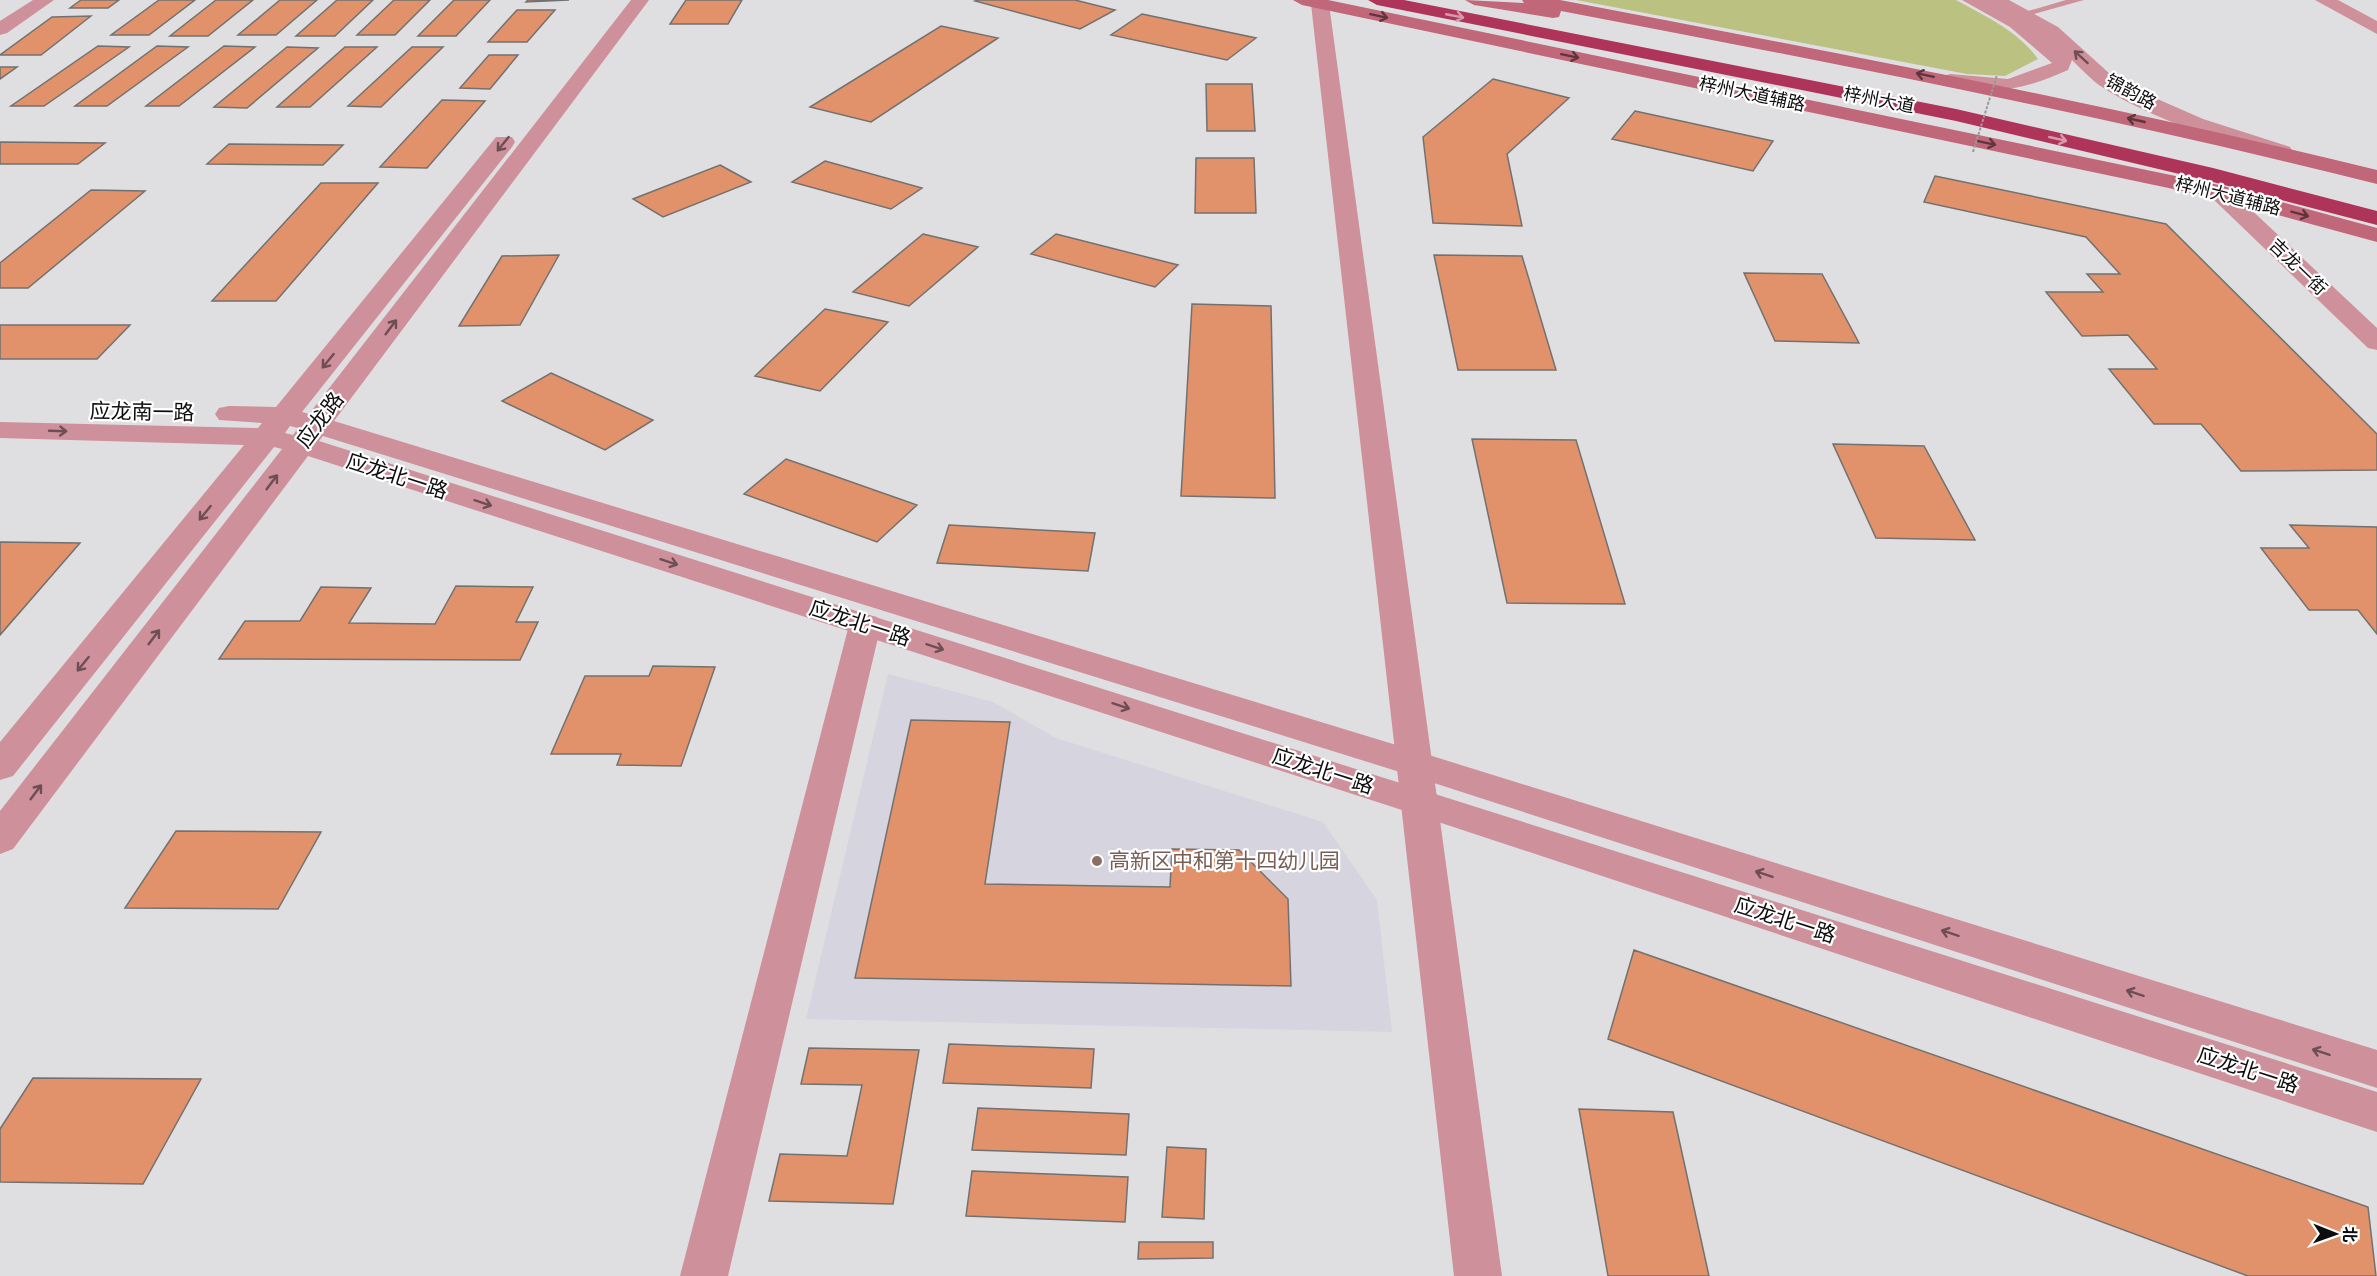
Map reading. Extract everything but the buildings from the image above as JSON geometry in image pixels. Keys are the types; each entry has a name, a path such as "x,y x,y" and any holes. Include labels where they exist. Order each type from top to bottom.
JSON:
{"highway":[{"name":"梓州大道","path":"1377,0 1956,115 2213,175 2377,218"},
{"name":"梓州大道","path":"1461,0 1986,105 2210,155 2377,198"}],"main road":[{"path":"1474,0 1851,60"},
{"path":"1531,0 1950,80 2284,153 2377,177"},
{"name":"梓州大道辅路","path":"1311,2 2220,192 2377,235"},
{"path":"1663,57 1804,92 1942,134"}],"street":[{"path":"0,29 45,0"},
{"name":"应龙路","path":"0,839 292,430 618,0"},
{"name":"应龙路","path":"0,767 292,430 640,0"},
{"path":"1950,80 2008,86 2032,80 2061,66 2062,60 2018,23 1971,0"},
{"name":"锦韵路","path":"1996,0 2051,31 2103,78 2139,98 2196,123 2284,153"},
{"path":"2324,0 2377,28"},
{"path":"1311,2 1416,764 1418,801 1478,1276"},
{"name":"吉龙一街","path":"2220,192 2377,342"},
{"name":"应龙南一路","path":"0,409 292,430"},
{"name":"应龙南一路","path":"0,430 292,430"},
{"name":"应龙北一路","path":"292,430 865,625 1418,801 2377,1112"},
{"name":"应龙北一路","path":"292,430 1416,764 2377,1069"},
{"path":"704,1276 865,625"}],"lane":[{"path":"2023,14 2079,0"}],"path":[{"path":"1973,152 1997,75"}],"shaded area":[{"name":"高新区中和第十四幼儿园","path":"888,674 993,702 1056,738 1323,822 1377,900 1392,1032 806,1019"}],"green space":[{"path":"1576,0 1956,0 2011,32 2038,59 2005,76 1967,74"}],"place":[{"name":"高新区中和第十四幼儿园","path":"1097,861"}]}
